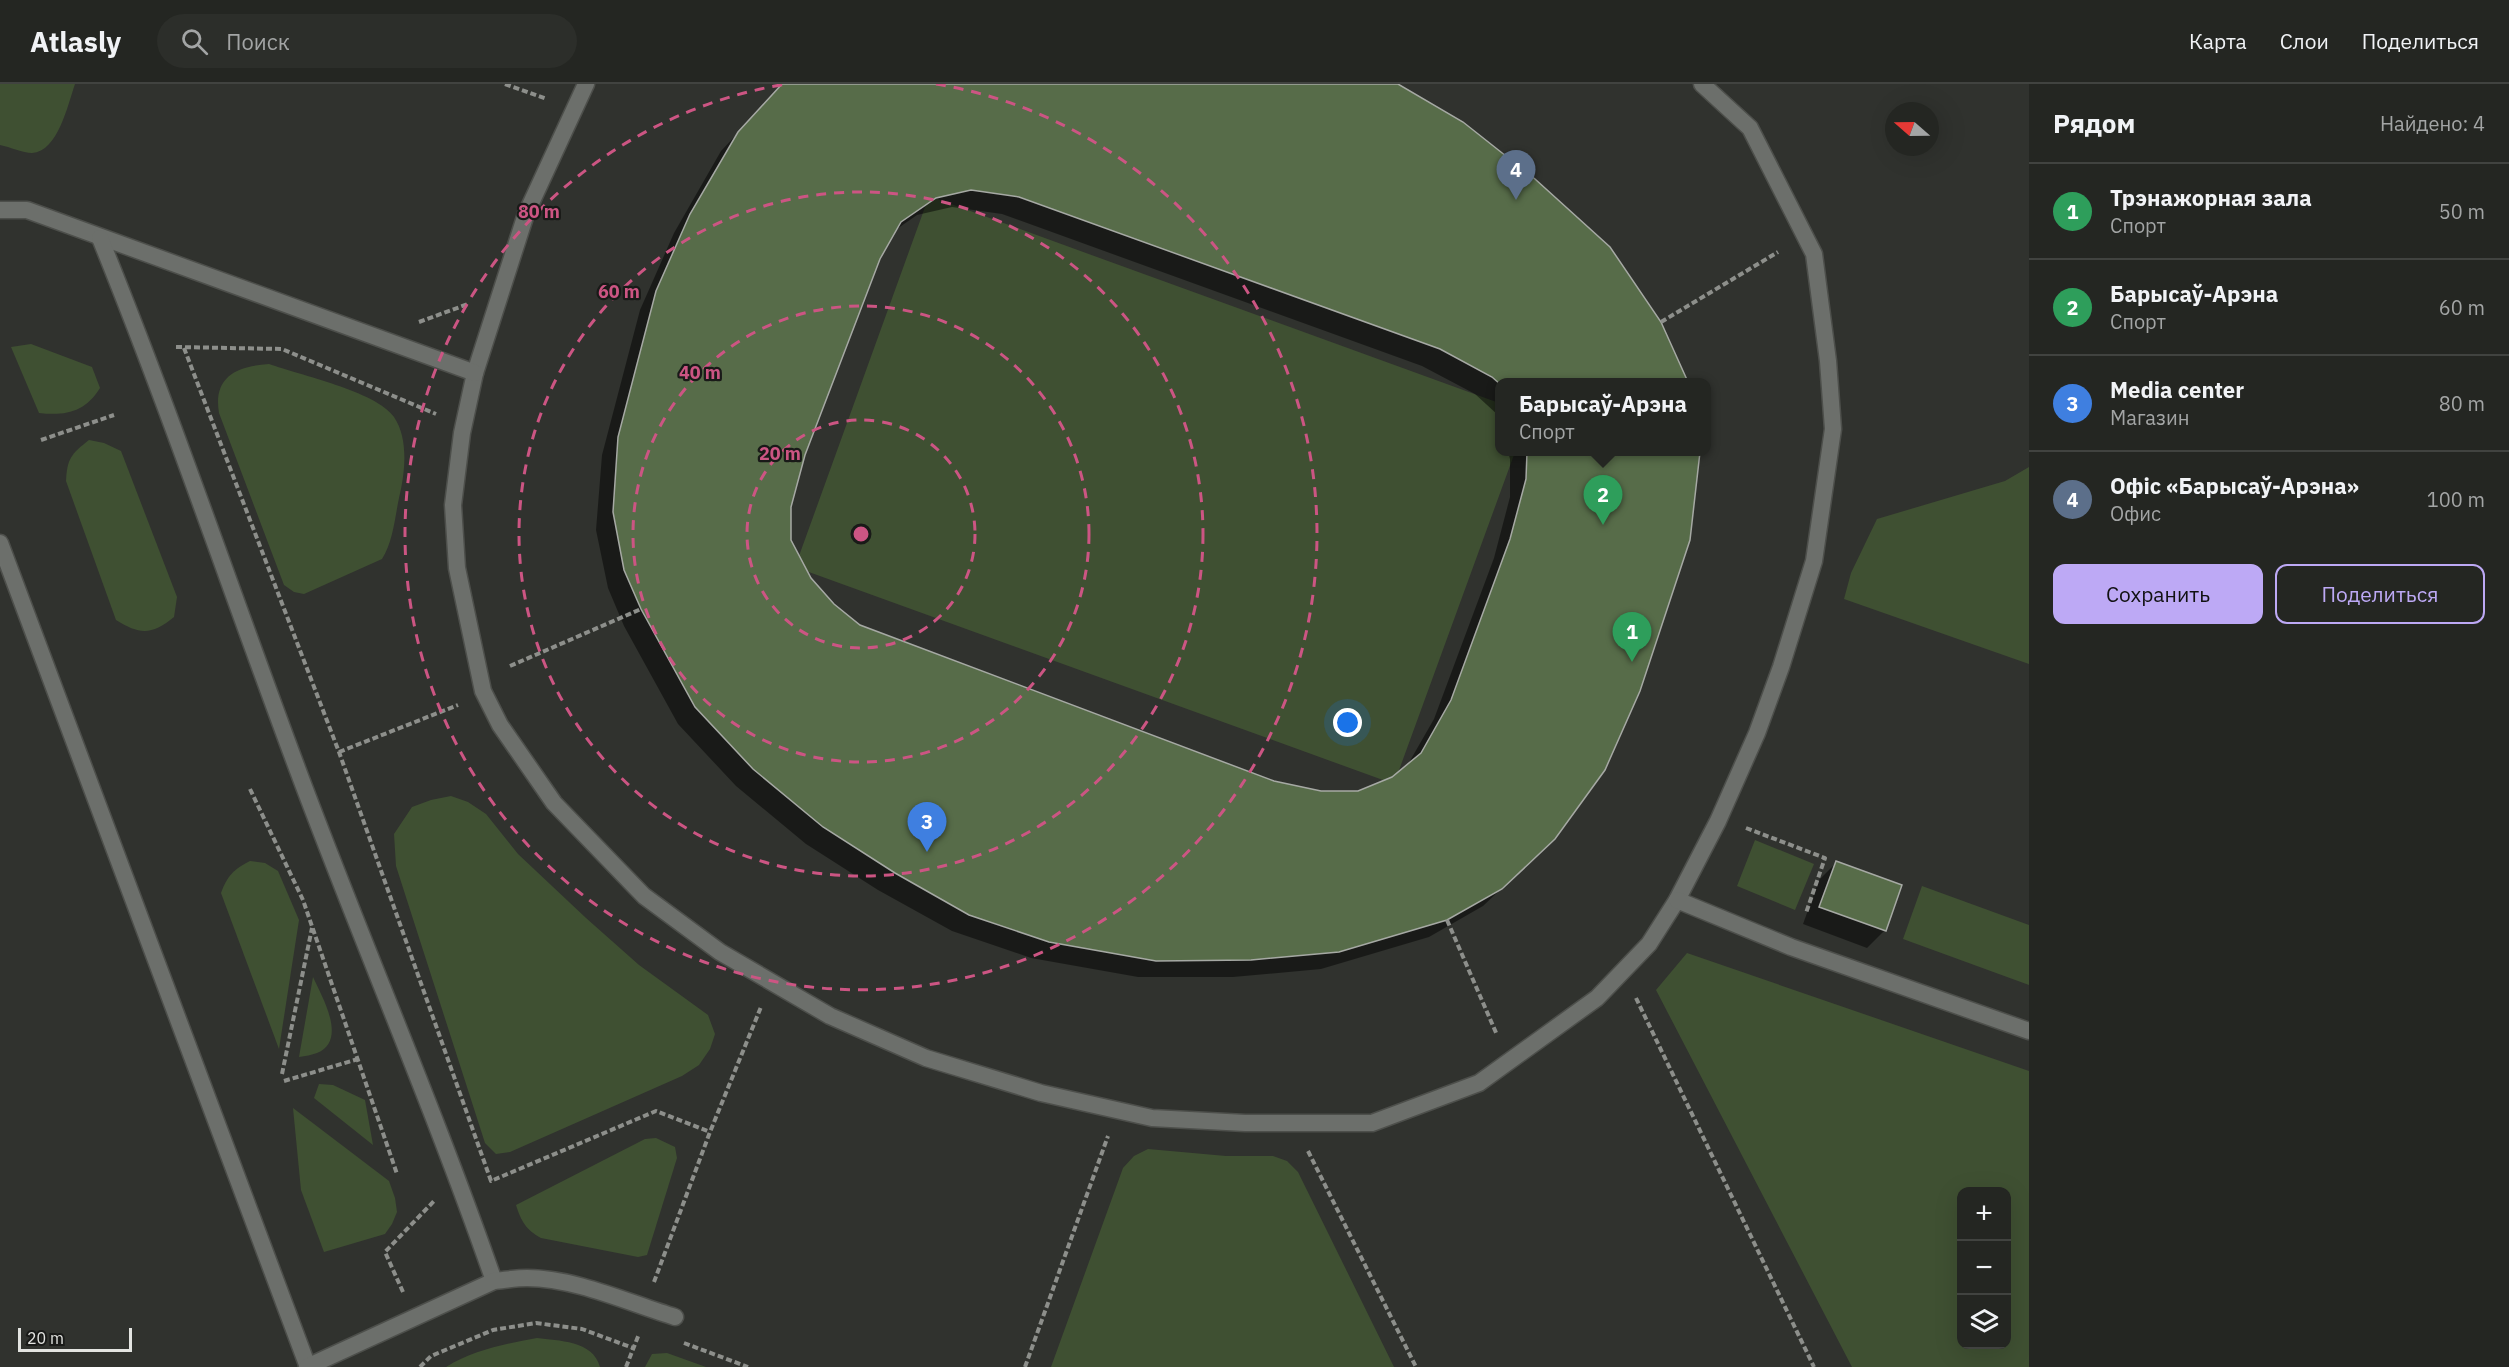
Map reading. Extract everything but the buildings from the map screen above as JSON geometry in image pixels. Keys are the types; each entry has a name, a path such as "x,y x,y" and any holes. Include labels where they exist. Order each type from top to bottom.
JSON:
{"lane":[{"path":"586,84 526,214 475,373 462,433 453,505 458,568 483,691 500,725 554,803 644,896 720,952 830,1016 926,1058 1041,1093 1152,1118 1245,1123 1372,1123 1479,1083 1597,998 1649,944 1677,900 1718,821 1753,742 1781,667 1814,561 1833,429 1828,361 1814,254 1750,128 1702,84"},
{"path":"0,210 27,210 475,373"},
{"path":"100,238 149,358 298,769 458,1179 494,1281"},
{"path":"0,543 308,1367 494,1281 528,1278 562,1283 612,1296 675,1317"},
{"path":"1677,900 1791,947 2029,1031"}],"path":[{"path":"505,84 547,99"},
{"path":"1662,322 1778,252"},
{"path":"176,347 282,349 436,414"},
{"path":"184,348 339,752 491,1181 656,1111 710,1132"},
{"path":"41,440 114,415"},
{"path":"510,666 641,609"},
{"path":"339,752 459,705"},
{"path":"250,789 303,900 397,1174"},
{"path":"1741,826 1825,858 1806,913"},
{"path":"1447,920 1497,1037"},
{"path":"282,1074 313,928"},
{"path":"1633,992 1814,1367"},
{"path":"653,1286 710,1132 761,1007"},
{"path":"284,1081 358,1059"},
{"path":"1025,1367 1109,1132"},
{"path":"1308,1151 1416,1367"},
{"path":"407,1301 385,1252 433,1201 441,1198"},
{"path":"420,1367 431,1356 493,1330 536,1323 582,1329 633,1348"},
{"path":"626,1367 641,1327"},
{"path":"673,1339 748,1367"}],"green space":[{"path":"0,84 75,84 61,126 49,145 41,151 28,153 0,145"},
{"path":"929,196 1495,402 1495,456 1514,456 1394,784 795,567"},
{"path":"31,344 92,367 100,388 88,402 74,411 58,414 39,413 11,347"},
{"path":"269,364 336,385 371,399 394,417 404,446 401,489 391,537 382,559 304,594 294,592 284,585 219,413 220,390 223,382 229,376 246,367"},
{"path":"89,440 104,443 121,451 177,597 174,617 152,630 139,630 116,620 66,481 67,467 71,458"},
{"path":"2029,467 2029,664 1844,599 1851,573 1877,519 2005,481"},
{"path":"451,796 468,802 486,814 518,854 586,918 639,965 708,1015 715,1034 710,1049 699,1065 682,1076 510,1152 496,1154 485,1143 396,866 394,834 412,807"},
{"path":"1755,840 1814,864 1795,910 1737,886"},
{"path":"250,861 265,863 278,871 299,920 279,1049 221,893 232,874"},
{"path":"1922,886 2029,925 2029,985 1903,939"},
{"path":"1687,953 2029,1071 2029,1367 1852,1367 1656,990"},
{"path":"313,977 330,1018 331,1038 326,1047 317,1053 299,1057"},
{"path":"319,1084 333,1085 365,1100 373,1145 314,1098"},
{"path":"293,1108 389,1181 397,1212 385,1234 324,1252 301,1190"},
{"path":"656,1138 675,1147 677,1158 647,1255 638,1257 541,1238 531,1232 520,1216 516,1205 645,1139"},
{"path":"1148,1149 1226,1156 1273,1156 1287,1161 1298,1172 1394,1367 1051,1367 1123,1168 1134,1156"},
{"path":"537,1338 564,1341 583,1347 596,1358 600,1367 446,1367 479,1352"},
{"path":"667,1353 706,1367 645,1367 652,1354"}],"place":[{"name":"Офіс «Барысаў-Арэна»","path":"1516,200"},
{"name":"Барысаў-Арэна","path":"1603,525"},
{"name":"Трэнажорная зала","path":"1632,662"},
{"name":"Media center","path":"927,852"}]}
